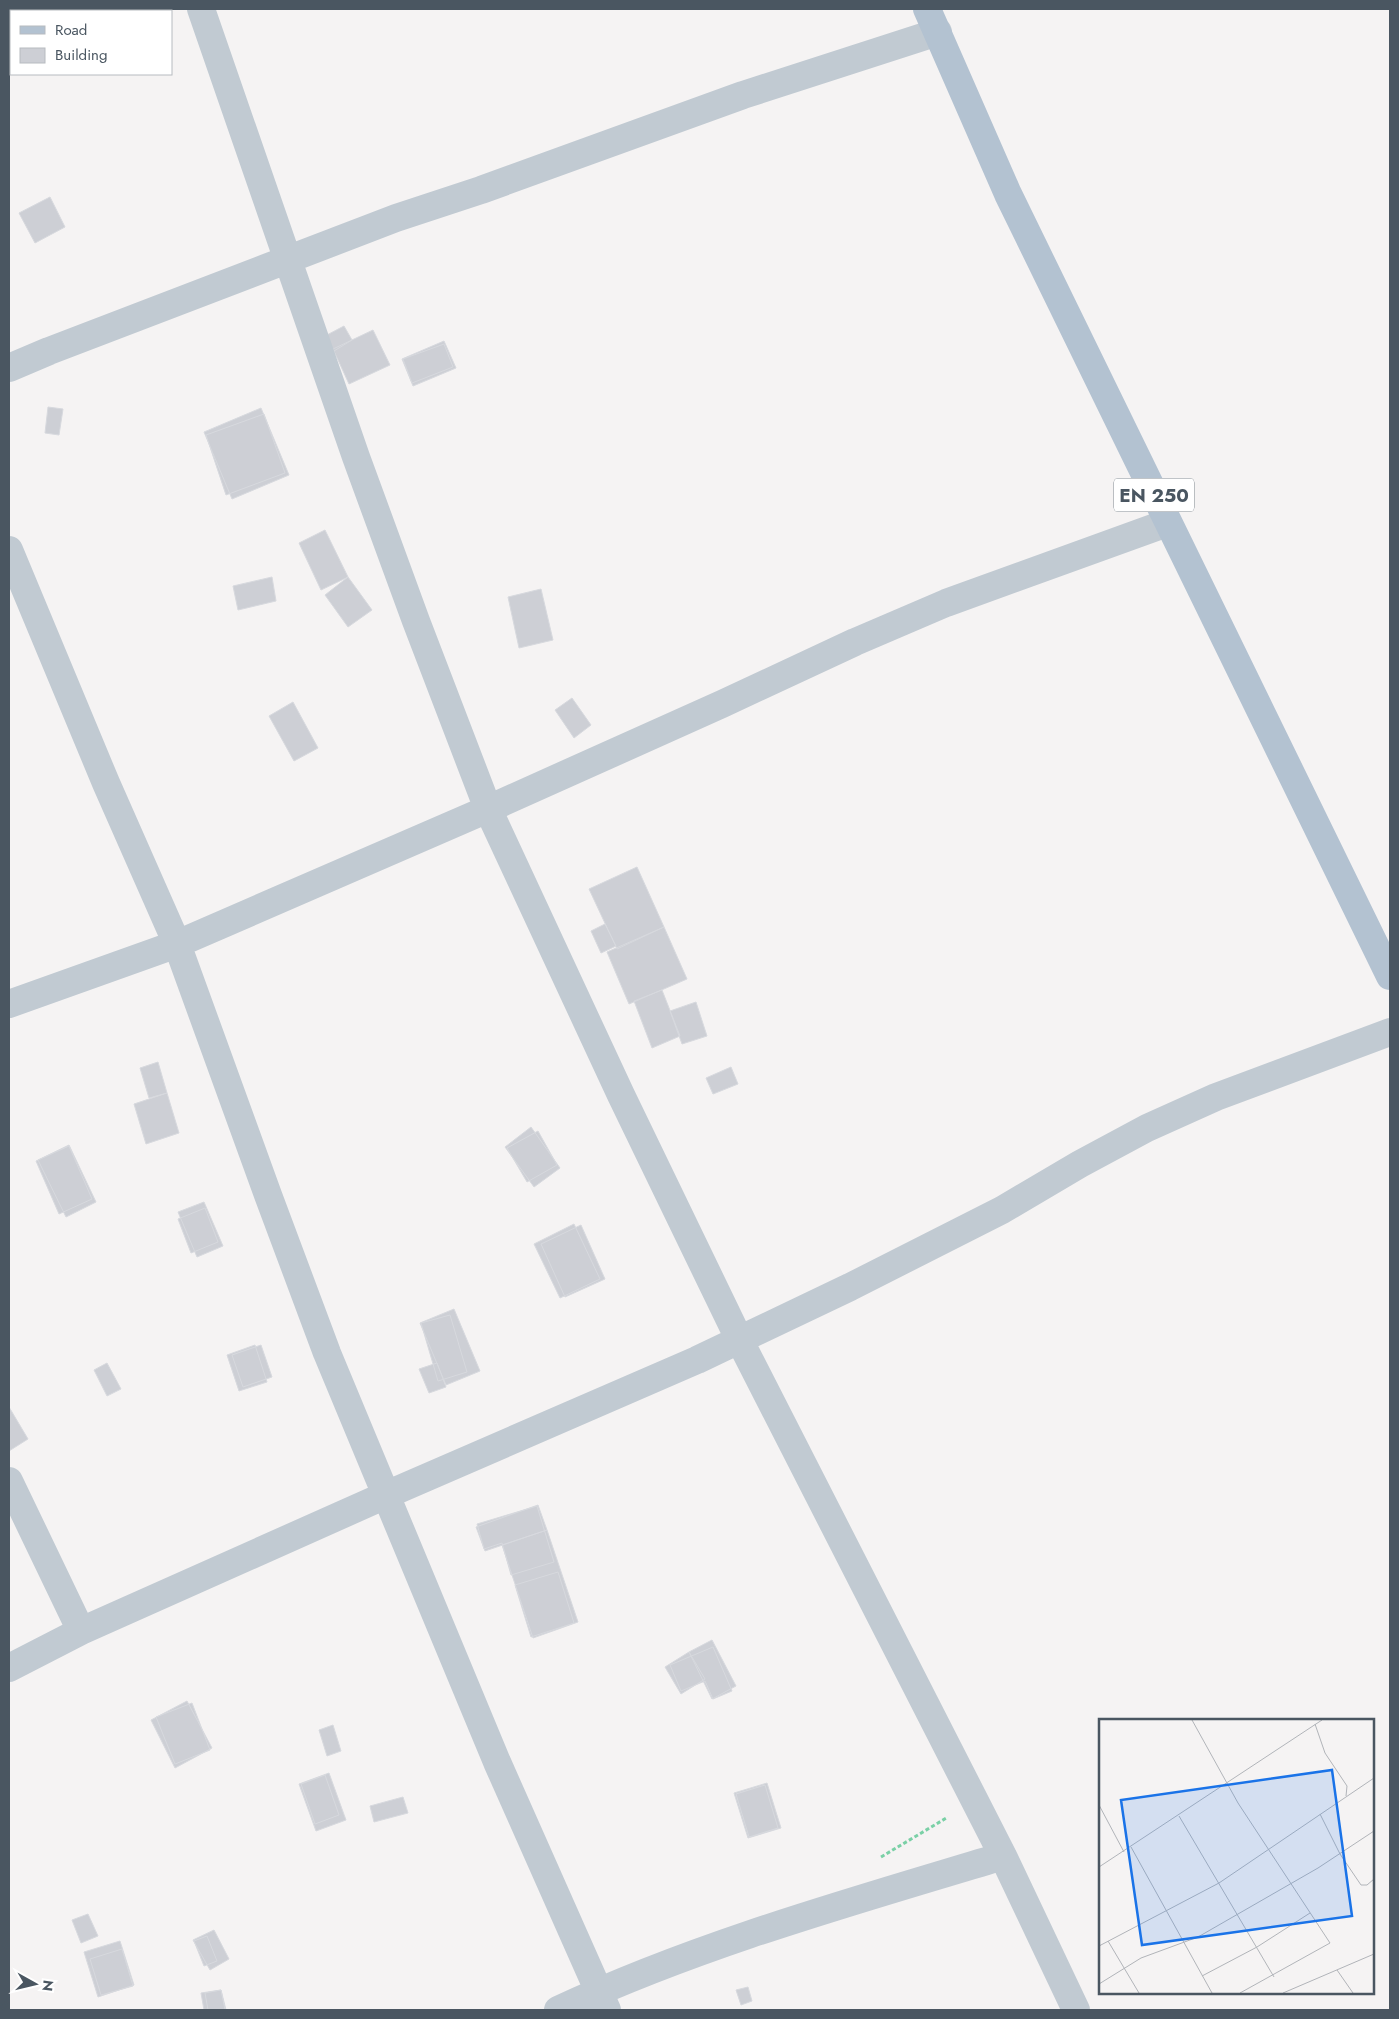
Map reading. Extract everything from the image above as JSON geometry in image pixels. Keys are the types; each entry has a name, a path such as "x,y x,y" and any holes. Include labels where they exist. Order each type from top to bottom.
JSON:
{"main road":[{"name":"EN 250","path":"932,20 1008,194 1167,523 1390,976"}],"street":[{"path":"202,9 356,458 488,809 625,1104 739,1339 1003,1856 1076,2010"},
{"path":"9,368 346,236 481,190 734,98 932,20"},
{"path":"9,1004 177,944 488,809 946,602 1167,523"},
{"path":"9,550 102,774 177,944 327,1353 496,1762 602,2001"},
{"path":"9,1668 81,1631 680,1367 850,1287 1002,1210 1080,1164 1147,1128 1216,1097 1390,1032"},
{"path":"9,1481 81,1631"},
{"path":"558,2010 602,2001 793,1920 1003,1856"}],"building":[{"path":"50,197 65,227 35,243 19,213"},
{"path":"344,326 352,340 334,351 325,336"},
{"path":"373,330 390,365 349,384 333,349"},
{"path":"444,341 456,368 413,386 402,359"},
{"path":"444,344 453,367 412,383 403,359"},
{"path":"48,407 63,409 59,435 45,433"},
{"path":"261,408 289,475 232,499 204,432"},
{"path":"264,414 285,473 226,495 206,435"},
{"path":"325,530 348,577 321,590 299,543"},
{"path":"272,577 276,601 238,610 233,586"},
{"path":"348,577 372,610 348,627 325,595"},
{"path":"541,589 553,640 519,648 508,597"},
{"path":"572,698 591,725 574,738 555,710"},
{"path":"293,702 318,748 294,761 269,716"},
{"path":"637,867 664,927 617,949 589,889"},
{"path":"605,924 616,946 601,953 591,931"},
{"path":"664,927 687,979 629,1004 607,952"},
{"path":"662,990 680,1036 652,1048 634,1001"},
{"path":"696,1002 707,1036 682,1044 670,1011"},
{"path":"158,1062 167,1093 149,1098 140,1068"},
{"path":"731,1067 738,1084 713,1094 706,1078"},
{"path":"167,1093 179,1133 146,1144 134,1104"},
{"path":"531,1127 560,1168 534,1187 505,1147"},
{"path":"538,1131 557,1165 527,1182 507,1148"},
{"path":"69,1145 96,1202 66,1217 38,1160"},
{"path":"69,1146 92,1199 59,1214 36,1161"},
{"path":"204,1202 223,1246 197,1257 178,1212"},
{"path":"205,1208 218,1242 191,1253 178,1219"},
{"path":"574,1224 600,1279 560,1298 534,1244"},
{"path":"581,1225 605,1279 565,1297 541,1244"},
{"path":"454,1309 480,1371 446,1385 420,1323"},
{"path":"450,1315 467,1372 438,1381 421,1323"},
{"path":"255,1345 267,1382 239,1391 227,1355"},
{"path":"261,1345 272,1377 243,1387 232,1355"},
{"path":"107,1363 121,1389 107,1396 94,1370"},
{"path":"437,1363 446,1387 429,1393 419,1369"},
{"path":"9,1407 28,1439 9,1451"},
{"path":"538,1505 547,1530 485,1551 476,1527"},
{"path":"537,1506 554,1562 511,1575 502,1543 484,1549 477,1524"},
{"path":"547,1530 578,1622 533,1638 502,1545"},
{"path":"558,1572 574,1623 531,1637 515,1585"},
{"path":"712,1640 736,1686 712,1699 689,1652"},
{"path":"713,1647 732,1691 713,1699 705,1681 681,1691 670,1665"},
{"path":"689,1652 705,1679 681,1694 665,1667"},
{"path":"187,1701 212,1748 175,1768 151,1720"},
{"path":"192,1703 210,1750 175,1764 156,1717"},
{"path":"333,1725 341,1751 327,1756 319,1730"},
{"path":"329,1773 346,1820 316,1831 299,1784"},
{"path":"325,1775 339,1815 315,1824 301,1784"},
{"path":"767,1783 781,1828 748,1838 734,1793"},
{"path":"765,1785 778,1828 749,1837 736,1794"},
{"path":"403,1797 408,1813 374,1822 370,1806"},
{"path":"88,1914 98,1936 81,1943 72,1920"},
{"path":"214,1930 229,1959 210,1970 193,1940"},
{"path":"207,1936 217,1961 204,1966 194,1941"},
{"path":"120,1941 134,1985 98,1997 84,1952"},
{"path":"122,1949 133,1986 101,1995 90,1959"},
{"path":"748,1987 752,2001 741,2005 736,1990"},
{"path":"221,1990 226,2010 208,2010 205,1993"},
{"path":"221,1990 225,2010 204,2010 201,1993"}]}
